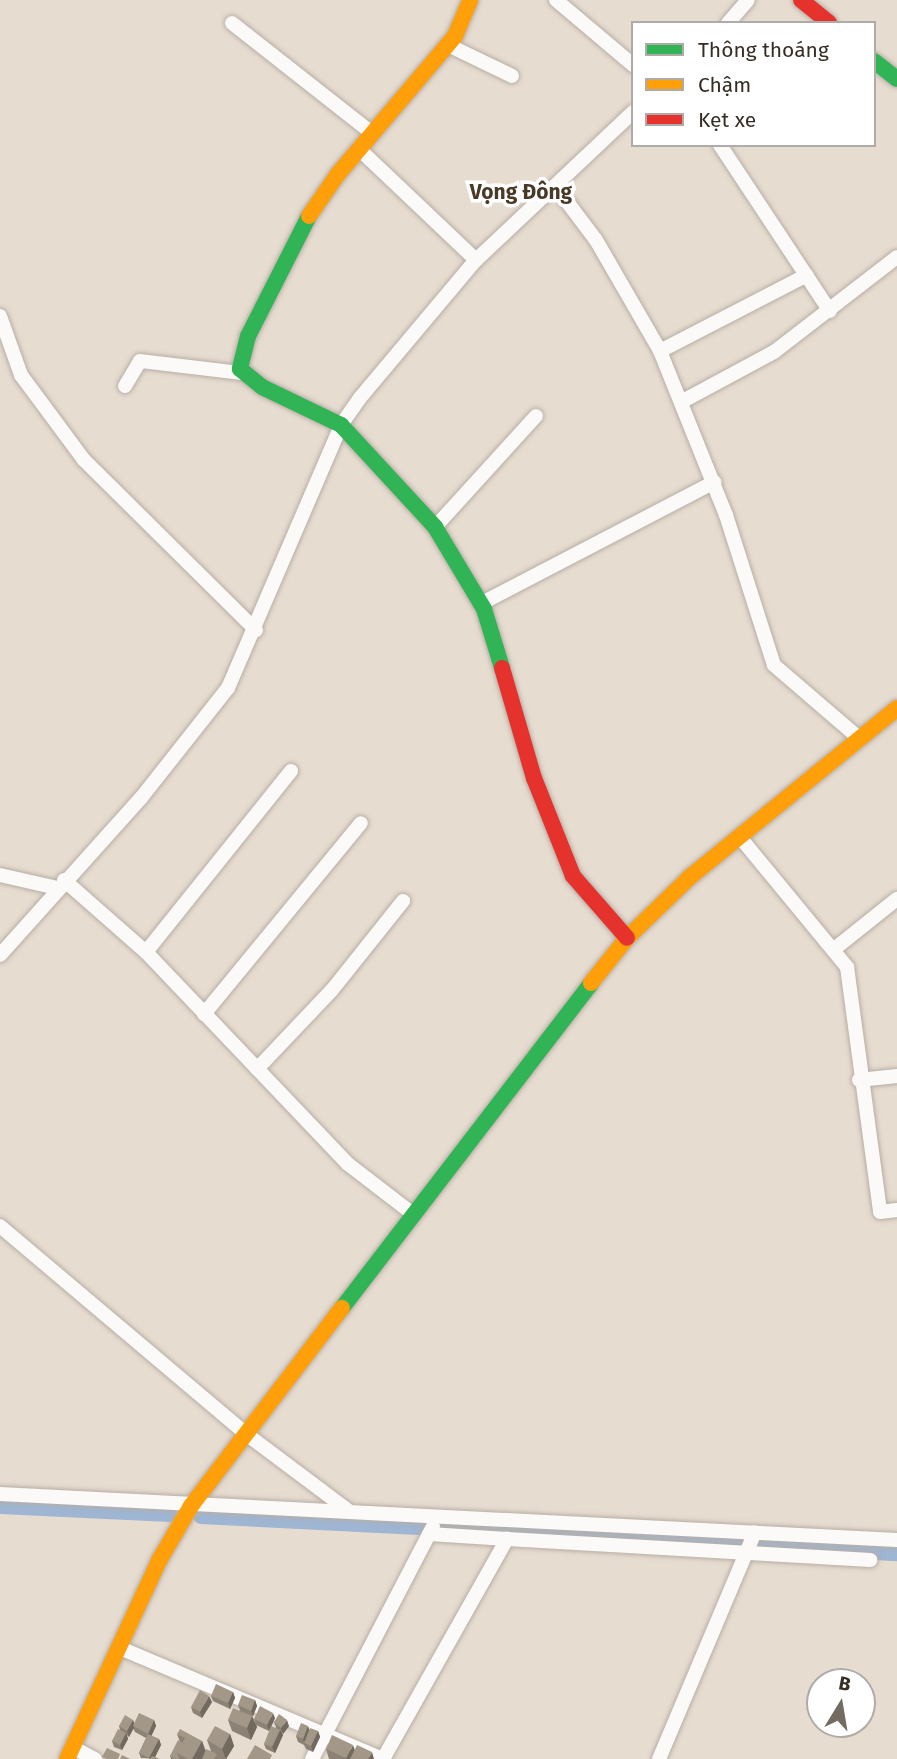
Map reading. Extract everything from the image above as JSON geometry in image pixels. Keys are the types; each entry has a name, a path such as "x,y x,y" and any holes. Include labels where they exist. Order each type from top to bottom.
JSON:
{"street":[{"path":"241,373 248,336 299,230 359,149 448,45 470,0"},
{"path":"556,0 631,63"},
{"path":"730,21 748,0"},
{"path":"801,0 826,21"},
{"path":"232,23 373,134"},
{"path":"448,45 512,76"},
{"path":"876,63 897,79"},
{"path":"0,955 60,884 141,798 228,688 256,630 341,425 476,260 631,114"},
{"path":"721,147 830,311"},
{"path":"359,149 476,260"},
{"path":"556,187 596,240 660,351 714,482 774,665 859,737"},
{"path":"681,402 775,352 897,257"},
{"path":"660,351 807,275"},
{"path":"0,316 21,375 84,460 256,630"},
{"path":"125,386 140,361 241,373 341,425 435,527 482,603 534,778 573,876 627,938"},
{"path":"435,527 536,416"},
{"path":"482,603 714,482"},
{"path":"95,1759 69,1753 160,1559 191,1506 413,1214 627,938 739,836 897,708"},
{"path":"146,952 291,771"},
{"path":"204,1013 361,823"},
{"path":"739,836 847,967 859,1080 880,1212 897,1210"},
{"path":"0,875 60,884 146,952 348,1164 413,1214"},
{"path":"833,950 897,899"},
{"path":"257,1069 332,990 403,901"},
{"path":"859,1080 897,1076"},
{"path":"0,1226 246,1433 349,1511"},
{"path":"0,1494 191,1506 440,1514 897,1540"},
{"path":"312,1759 440,1514"},
{"path":"659,1759 755,1532"},
{"path":"429,1534 745,1555 870,1560"},
{"path":"120,1648 383,1759 507,1539"}],"building":[{"path":"216,1684 233,1692 228,1703 211,1696"},
{"path":"200,1690 209,1696 200,1712 191,1707"},
{"path":"242,1695 255,1700 251,1711 238,1705"},
{"path":"260,1706 273,1713 267,1725 254,1719"},
{"path":"233,1708 252,1716 247,1728 228,1720"},
{"path":"139,1713 154,1720 148,1734 133,1726"},
{"path":"279,1714 287,1720 281,1728 274,1722"},
{"path":"125,1715 133,1720 127,1731 119,1726"},
{"path":"301,1723 308,1726 303,1739 296,1736"},
{"path":"215,1726 230,1734 222,1749 207,1740"},
{"path":"271,1726 280,1730 272,1747 264,1744"},
{"path":"310,1728 318,1731 311,1746 304,1743"},
{"path":"118,1729 126,1733 120,1745 112,1741"},
{"path":"180,1729 202,1741 192,1759 177,1753 185,1738 177,1734"},
{"path":"148,1734 159,1739 149,1758 139,1753"},
{"path":"332,1735 353,1745 346,1758 326,1749"},
{"path":"178,1740 183,1743 177,1753 178,1759 175,1759 170,1756"},
{"path":"255,1745 272,1755 270,1759 247,1759"},
{"path":"357,1745 372,1752 368,1759 350,1759"},
{"path":"107,1748 120,1754 118,1759 102,1757"},
{"path":"206,1749 217,1754 214,1759 202,1759"}],"waterway":[{"path":"0,1506 170,1514"},
{"path":"201,1516 419,1527"},
{"path":"447,1528 897,1553"}],"traffic: fast":[{"path":"876,63 897,79"},
{"path":"309,216 248,336 240,369 262,387 341,425 435,527 484,609 502,668"},
{"path":"342,1308 591,983"}],"traffic: slow":[{"path":"309,216 338,174 455,36 470,0"},
{"path":"591,983 627,938 690,877 897,708"},
{"path":"67,1759 160,1559 191,1506 342,1308"}],"traffic: jam":[{"path":"801,0 827,21"},
{"path":"502,668 534,778 573,876 627,938"}],"district":[{"name":"Vọng Đông","path":"521,192"}]}
